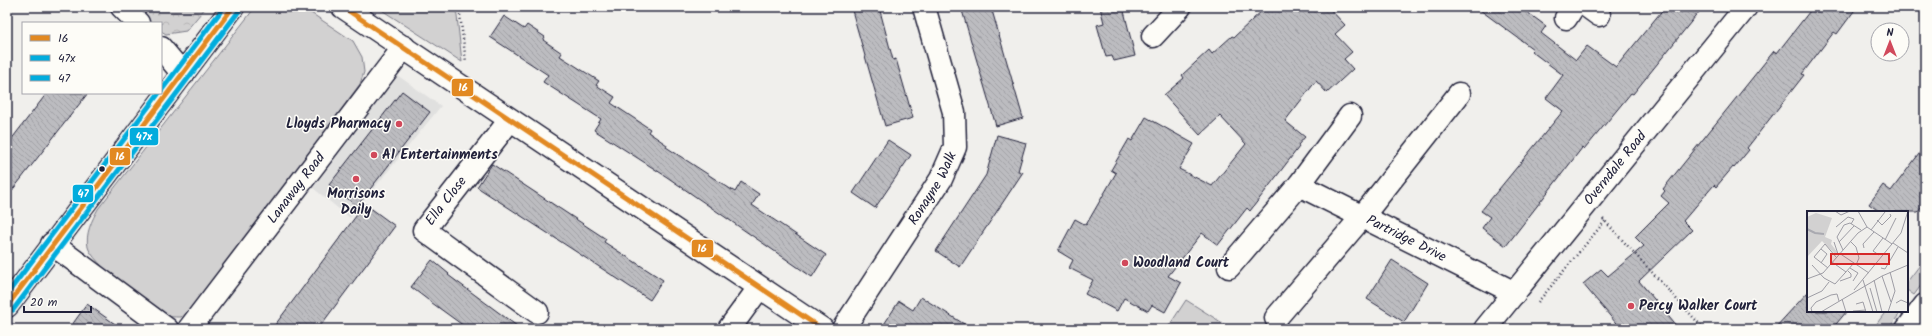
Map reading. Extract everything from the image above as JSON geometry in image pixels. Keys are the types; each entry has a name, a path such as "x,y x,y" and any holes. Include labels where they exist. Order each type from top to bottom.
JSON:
{"street":[{"path":"122,7 137,22"},
{"path":"7,306 52,244 233,7"},
{"path":"343,7 822,329"},
{"name":"Ronayne Walk","path":"843,329 941,179 955,147 954,112 924,7"},
{"path":"1153,36 1180,7"},
{"name":"Overndale Road","path":"1486,329 1514,292 1746,7"},
{"name":"Lanaway Road","path":"188,329 404,47"},
{"path":"162,49 183,74"},
{"path":"1276,318 1362,216 1459,94"},
{"path":"1228,267 1299,185 1350,116"},
{"name":"Ella Close","path":"510,120 424,230 537,312"},
{"name":"Partridge Drive","path":"1299,185 1514,292"},
{"path":"52,244 159,327"},
{"path":"729,329 759,288"},
{"path":"1910,328 1925,305"}],"path":[{"path":"459,7 470,92"},
{"path":"1588,201 1704,329"},
{"path":"1536,305 1605,221"}],"shaded area":[{"path":"397,75 441,106 350,218 313,188"}],"green space":[{"path":"133,7 206,7 186,31 166,34 162,32 162,22 147,22"},
{"path":"257,7 302,7 353,41 362,57 364,72 360,84 198,303 181,317 162,315 153,310 108,273 91,254 87,242 90,227 98,209 253,10"},
{"path":"377,7 456,7 462,62"},
{"path":"1923,261 1925,263 1925,280 1914,295 1908,291 1908,281"},
{"path":"1186,300 1232,329 1167,329"},
{"path":"1885,312 1901,312 1888,329 1873,329"}],"building":[{"path":"851,7 879,7 893,60 896,59 913,118 885,126"},
{"path":"961,7 991,7 1023,118 996,126"},
{"path":"1100,7 1123,7 1135,56 1114,61 1112,56 1106,57 1097,25 1104,23"},
{"path":"1266,7 1328,7 1345,25 1335,34 1352,52 1344,59 1353,69 1327,93 1316,81 1285,121 1305,137 1298,145 1299,147 1250,211 1247,208 1218,245 1202,233 1168,276 1181,283 1165,312 1152,305 1148,311 1124,298 1117,311 1085,294 1093,280 1069,268 1073,260 1058,251 1075,219 1086,225 1116,173 1111,170 1129,139 1132,141 1146,117 1194,144 1179,169 1212,186 1246,144 1220,116 1200,135 1164,95 1184,78 1182,75 1209,50 1212,54 1232,36 1234,37"},
{"path":"1476,7 1520,7 1546,26 1541,33 1576,60 1587,46 1616,67 1665,7 1703,7 1633,94 1631,93 1584,150 1582,148 1506,246 1482,228 1490,217 1481,211 1563,111 1546,98 1563,75 1531,51 1533,49"},
{"path":"1813,7 1857,7 1837,34 1834,32 1802,74 1804,75 1747,148 1749,150 1716,187 1714,185 1683,221 1692,230 1639,281 1679,329 1621,329 1583,284 1601,269 1608,276 1644,246 1635,237 1669,203 1661,196 1665,191 1663,189 1774,51 1777,53"},
{"path":"504,16 524,29 527,25 545,37 543,40 562,53 560,56 599,81 596,85 615,97 611,103 650,129 648,132 667,145 666,147 735,192 741,182 759,194 752,205 826,255 812,277 667,177 594,130 601,119 543,82 548,75 490,37"},
{"path":"402,91 430,112 357,206 329,185"},
{"path":"46,94 87,94 7,197 7,145"},
{"path":"997,135 1026,143 1018,171 1023,172 960,267 936,251 986,175"},
{"path":"888,140 911,155 875,208 853,193"},
{"path":"1925,146 1925,203 1918,212 1879,211 1869,204 1883,185 1891,191"},
{"path":"492,164 606,239 604,242 663,280 650,300 477,187"},
{"path":"365,204 395,226 318,329 272,329"},
{"path":"432,260 449,274 448,275 521,329 468,329 411,287"},
{"path":"1392,260 1428,283 1404,322 1367,299"},
{"path":"1807,293 1807,312 1846,312 1832,329 1774,329"},
{"path":"921,297 972,329 881,329 899,301 913,310"},
{"path":"87,304 122,329 69,329"}],"transit line":[{"name":"47","path":"162,90 224,7"},
{"name":"16","path":"7,306 233,7"},
{"name":"16","path":"343,7 822,329"},
{"name":"47x","path":"13,310 239,11"},
{"name":"47","path":"7,294 158,94"}],"place":[{"name":"Lloyds Pharmacy","path":"399,124"},
{"name":"A1 Entertainments","path":"374,155"},
{"name":"Morrisons Daily","path":"356,179"},
{"name":"Woodland Court","path":"1125,263"},
{"name":"Percy Walker Court","path":"1631,306"}]}
